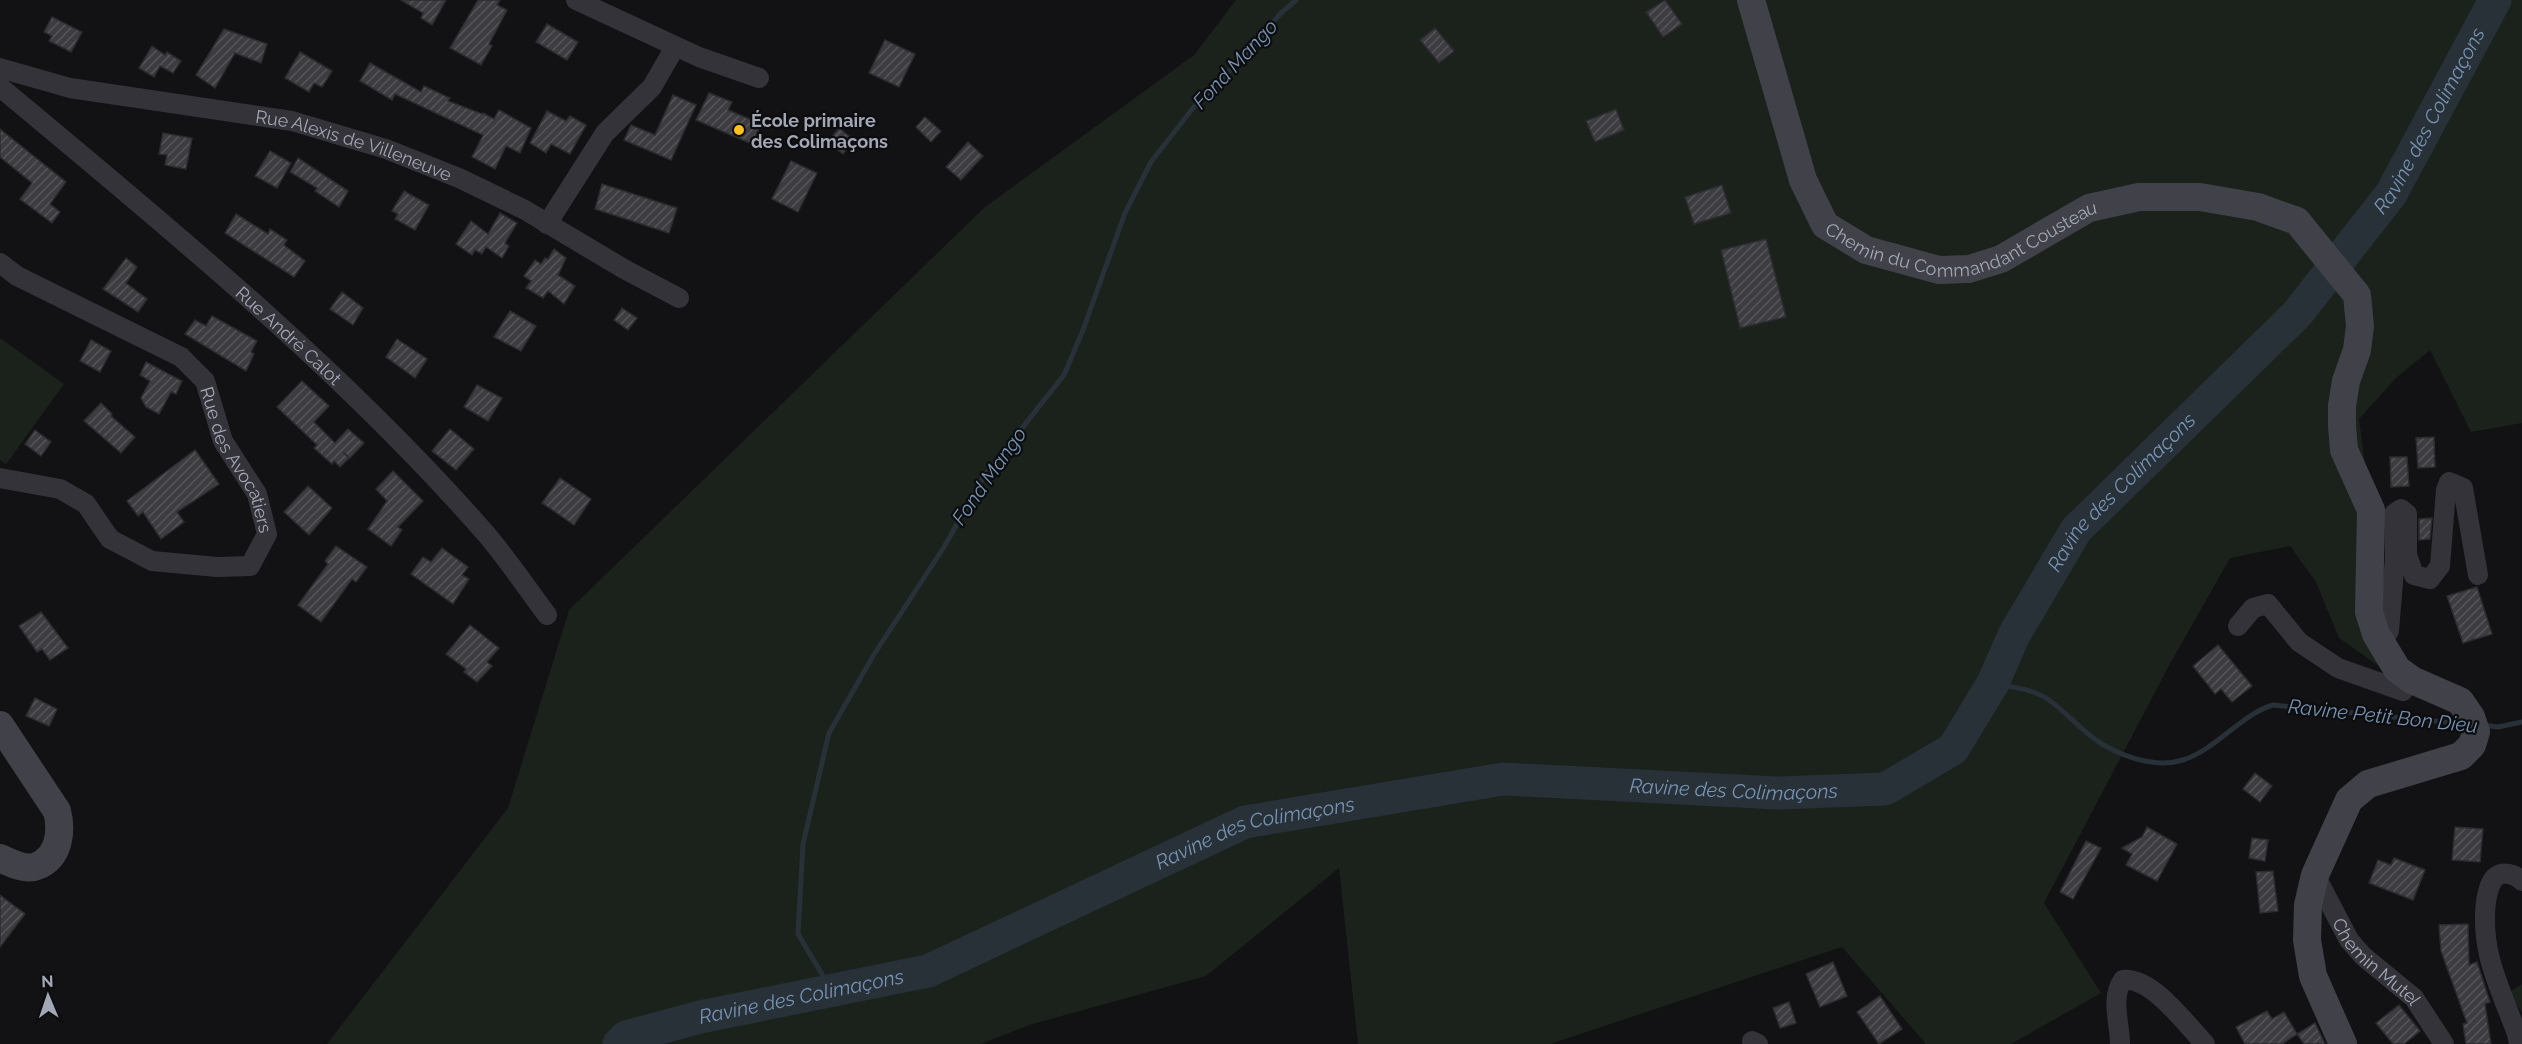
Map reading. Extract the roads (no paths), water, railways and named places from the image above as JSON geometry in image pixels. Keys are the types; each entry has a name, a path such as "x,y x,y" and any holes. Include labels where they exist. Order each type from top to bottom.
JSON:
{"main road":[{"name":"Chemin du Commandant Cousteau","path":"1751,0 1803,180 1825,225 1866,250 1939,270 1969,269 2001,259 2089,208 2139,197 2200,197 2258,207 2297,221 2357,295 2359,334 2357,350 2346,381 2342,426 2344,450 2371,510 2369,612 2376,634"},
{"path":"2343,1044 2313,976 2307,940 2308,905 2315,875 2349,800 2368,784 2462,756 2472,745 2476,732 2471,717 2460,701 2412,681 2397,669 2376,634"},
{"path":"0,725 57,811 61,826 58,844 50,856 37,866 20,867 0,858"}],"street":[{"path":"576,0 675,47 759,78"},
{"path":"547,224 605,133 652,87 675,47"},
{"name":"Rue Alexis de Villeneuve","path":"0,68 70,88 292,121 386,149 459,178 525,210 679,298"},
{"name":"Rue André Calot","path":"0,87 168,227 301,346 404,447 488,536 548,615"},
{"name":"Rue des Avocatiers","path":"0,263 17,276 181,357 205,381 223,441 257,494 267,534 250,566 217,567 152,561 110,539 86,504 60,489 0,478"},
{"path":"2376,634 2388,631 2395,558 2394,513 2400,509 2407,514 2407,555 2414,575 2430,579 2440,566 2446,490 2449,482 2463,488 2478,575"},
{"path":"2238,626 2253,608 2268,604 2299,642 2338,668 2403,691 2412,681"},
{"path":"2519,1044 2489,959 2485,939 2485,917 2487,892 2492,879 2500,874 2508,873 2522,881"},
{"name":"Chemin Mutel","path":"2315,875 2349,940 2363,956 2414,998 2444,1044"},
{"path":"2120,1044 2116,1002 2118,986 2122,980 2134,979 2150,987 2205,1044"}],"waterway":[{"name":"Fond Mango","path":"832,991 798,934 803,844 829,733 873,656 944,547 984,476 1064,375 1083,330 1125,213 1151,162 1193,108 1249,51 1280,14 1296,0"},
{"name":"Ravine des Colimaçons","path":"619,1044 626,1037 700,1017 928,971 1245,822 1503,779 1777,793 1885,789 1953,749 1993,683 2014,635 2076,530 2297,314 2391,194 2495,0"},
{"name":"Ravine Petit Bon Dieu","path":"1993,683 2028,690 2040,695 2058,707 2101,744 2135,759 2160,763 2183,760 2195,755 2250,716 2273,705 2464,724"},
{"name":"Ravine Petit Bon Dieu","path":"2482,725 2498,727 2522,722"}],"place":[{"name":"École primaire des Colimaçons","path":"739,130"}]}
